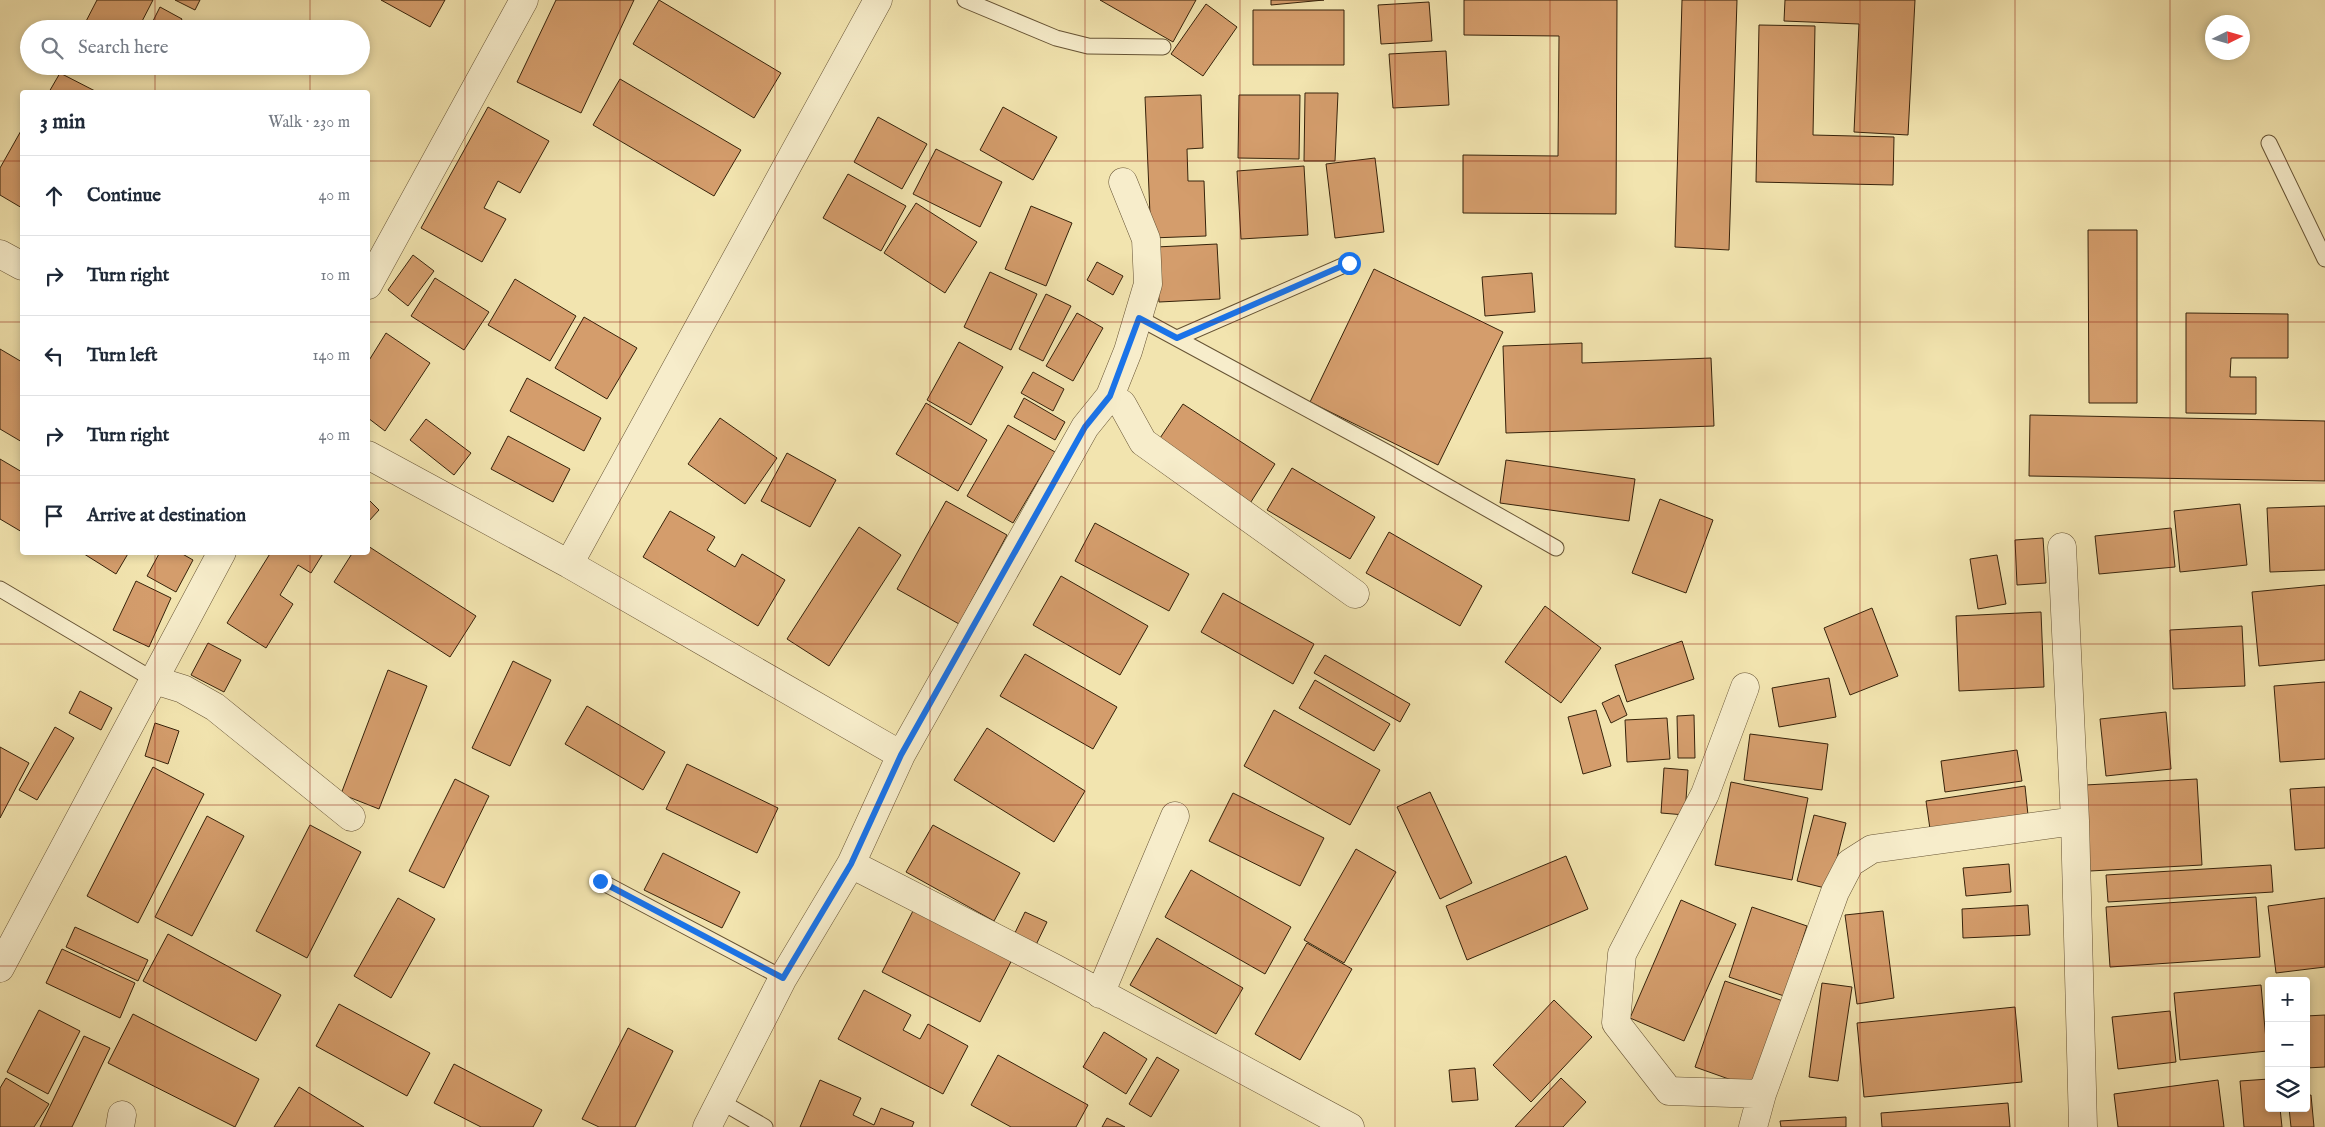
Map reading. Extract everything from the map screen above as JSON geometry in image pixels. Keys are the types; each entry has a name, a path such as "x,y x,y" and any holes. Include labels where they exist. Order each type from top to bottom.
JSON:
{"street":[{"path":"370,281 524,0"},
{"path":"569,564 878,0"},
{"path":"707,1127 783,978 851,864 901,755 1085,427 1110,396 1139,318 1148,284 1146,239 1123,182"},
{"path":"0,254 20,265"},
{"path":"1110,396 1122,404 1143,442 1355,594"},
{"path":"370,456 569,564 901,755"},
{"path":"2062,547 2075,821 2083,1127"},
{"path":"1,964 220,555"},
{"path":"154,680 183,689 215,707 351,818"},
{"path":"1745,687 1705,794 1622,954 1616,1023 1669,1091 1762,1094"},
{"path":"1100,994 1175,816"},
{"path":"1753,1127 1762,1094 1835,892 1850,863 1872,850 2075,821"},
{"path":"851,864 1350,1127"}],"lane":[{"path":"965,0 1064,40 1088,46 1163,47"},
{"path":"2269,143 2325,259"},
{"path":"1177,338 1349,263"},
{"path":"1139,318 1392,455 1556,548"},
{"path":"0,589 154,680"},
{"path":"600,881 783,978"},
{"path":"720,1101 765,1127"}],"building":[{"path":"97,0 153,0 143,20 87,20"},
{"path":"175,0 200,0 195,10"},
{"path":"381,0 445,0 430,27"},
{"path":"556,0 634,0 581,113 517,82"},
{"path":"659,0 781,73 754,118 633,44"},
{"path":"1100,0 1196,0 1173,42"},
{"path":"1271,0 1324,0 1271,5"},
{"path":"1464,0 1617,0 1616,214 1463,213 1463,155 1558,156 1559,36 1464,35"},
{"path":"1682,0 1737,0 1729,250 1675,247"},
{"path":"1785,0 1915,0 1908,135 1854,132 1859,24 1784,21"},
{"path":"1429,2 1432,41 1381,44 1378,5"},
{"path":"1206,4 1237,27 1203,76 1171,54"},
{"path":"160,7 182,19 182,20 154,20"},
{"path":"1253,10 1344,10 1344,65 1253,65"},
{"path":"1759,25 1815,26 1813,135 1894,137 1893,185 1756,182"},
{"path":"1446,51 1449,105 1393,108 1389,54"},
{"path":"59,75 64,75 93,90 50,90"},
{"path":"620,79 741,150 714,196 593,125"},
{"path":"1305,93 1338,93 1335,161 1304,161"},
{"path":"1201,95 1203,148 1187,149 1188,181 1204,181 1206,236 1151,238 1145,97"},
{"path":"1239,95 1300,95 1299,159 1238,158"},
{"path":"488,107 549,141 520,193 498,181 484,208 506,219 482,262 421,228"},
{"path":"1003,107 1057,137 1033,180 980,150"},
{"path":"878,117 927,144 902,189 854,162"},
{"path":"20,133 20,207 0,195 0,168"},
{"path":"936,149 1002,182 980,227 913,194"},
{"path":"1375,158 1384,232 1335,238 1326,164"},
{"path":"1304,166 1308,235 1241,239 1237,171"},
{"path":"848,174 906,206 881,251 823,218"},
{"path":"916,203 977,242 945,293 884,253"},
{"path":"1031,206 1072,223 1046,286 1005,269"},
{"path":"2088,230 2137,230 2137,403 2089,403"},
{"path":"1217,244 1220,299 1159,302 1156,247"},
{"path":"413,255 434,271 408,306 388,290"},
{"path":"1097,262 1123,276 1113,295 1087,280"},
{"path":"1374,269 1503,332 1438,465 1310,402"},
{"path":"990,272 1037,294 1011,350 964,327"},
{"path":"1532,273 1535,312 1485,316 1482,277"},
{"path":"435,278 489,312 464,350 411,316"},
{"path":"515,279 576,316 550,361 488,325"},
{"path":"1046,294 1071,306 1043,361 1019,349"},
{"path":"1077,313 1103,328 1073,381 1046,366"},
{"path":"2186,313 2288,314 2288,358 2231,358 2230,377 2256,377 2256,414 2186,413"},
{"path":"584,317 637,348 607,399 555,368"},
{"path":"386,333 430,363 385,431 370,420 370,359"},
{"path":"959,342 1003,367 971,425 927,400"},
{"path":"1582,343 1582,363 1711,358 1714,426 1506,433 1503,346"},
{"path":"0,349 20,361 20,441 0,429"},
{"path":"1033,372 1064,389 1053,411 1021,393"},
{"path":"527,378 601,418 584,451 510,411"},
{"path":"1024,398 1065,422 1055,440 1014,417"},
{"path":"926,403 987,440 958,491 896,454"},
{"path":"1183,404 1275,464 1249,505 1156,444"},
{"path":"2030,415 2325,421 2325,481 2029,476"},
{"path":"720,418 777,458 745,504 688,464"},
{"path":"426,419 471,453 454,475 410,440"},
{"path":"1008,425 1055,452 1013,523 967,496"},
{"path":"508,436 570,469 553,502 491,469"},
{"path":"787,453 836,480 810,527 761,501"},
{"path":"0,459 20,471 20,531 0,519"},
{"path":"1506,460 1635,479 1629,521 1500,503"},
{"path":"1292,468 1375,517 1350,559 1267,510"},
{"path":"1660,499 1713,520 1686,593 1632,573"},
{"path":"370,501 379,510 370,520"},
{"path":"946,501 1007,535 959,624 897,589"},
{"path":"2240,504 2247,565 2180,572 2174,511"},
{"path":"2325,506 2325,570 2270,572 2267,508"},
{"path":"670,511 715,537 707,550 735,567 742,554 785,580 758,626 643,557"},
{"path":"1095,523 1189,574 1169,611 1075,561"},
{"path":"859,527 901,555 829,666 787,639"},
{"path":"2171,528 2175,567 2099,574 2095,536"},
{"path":"1389,532 1482,586 1460,626 1366,573"},
{"path":"2043,538 2046,583 2017,585 2015,540"},
{"path":"370,547 476,616 450,657 334,582 351,555 370,555"},
{"path":"86,555 127,555 116,574"},
{"path":"158,555 184,555 193,560 176,592 147,576"},
{"path":"269,555 322,555 311,573 298,565 280,595 293,604 266,648 227,623"},
{"path":"1997,555 2006,604 1978,609 1970,559"},
{"path":"1061,576 1148,626 1120,675 1033,625"},
{"path":"136,581 171,598 149,647 113,630"},
{"path":"2325,585 2325,660 2259,666 2252,592"},
{"path":"1223,593 1314,644 1293,684 1201,632"},
{"path":"1545,606 1601,648 1561,703 1505,662"},
{"path":"1872,608 1898,676 1850,695 1824,628"},
{"path":"2041,612 2044,687 1959,691 1956,616"},
{"path":"2242,626 2245,686 2173,689 2170,630"},
{"path":"1682,641 1694,679 1627,702 1615,665"},
{"path":"208,643 241,660 224,692 191,675"},
{"path":"1025,654 1117,707 1093,749 1000,696"},
{"path":"1325,655 1410,704 1400,722 1314,673"},
{"path":"513,661 551,680 510,766 472,748"},
{"path":"388,670 427,686 379,809 341,794"},
{"path":"1829,678 1836,717 1779,727 1772,688"},
{"path":"1315,680 1390,724 1374,751 1299,708"},
{"path":"2325,682 2325,759 2280,762 2274,686"},
{"path":"80,691 112,708 101,730 69,713"},
{"path":"1619,695 1627,715 1611,723 1602,703"},
{"path":"587,706 665,752 643,790 565,744"},
{"path":"1274,710 1380,770 1350,825 1244,766"},
{"path":"1596,710 1611,766 1583,774 1568,717"},
{"path":"2166,712 2171,769 2106,776 2100,719"},
{"path":"1694,715 1695,758 1678,758 1677,716"},
{"path":"1667,718 1670,759 1627,762 1625,720"},
{"path":"155,723 179,731 168,764 145,756"},
{"path":"55,727 74,738 37,800 19,790"},
{"path":"987,728 1085,791 1054,842 954,780"},
{"path":"1750,734 1828,744 1822,790 1744,780"},
{"path":"0,747 29,763 0,818"},
{"path":"2017,750 2022,781 1945,792 1941,761"},
{"path":"687,764 778,808 757,853 666,809"},
{"path":"153,767 204,794 138,923 87,896"},
{"path":"1664,768 1688,770 1685,815 1661,813"},
{"path":"455,779 489,796 444,888 409,871"},
{"path":"2197,779 2202,865 2090,871 2085,785"},
{"path":"1731,782 1808,798 1792,880 1715,865"},
{"path":"2025,786 2028,815 1930,829 1926,801"},
{"path":"2325,787 2325,848 2295,850 2290,789"},
{"path":"1430,792 1472,883 1440,899 1397,807"},
{"path":"1233,793 1324,838 1300,886 1209,841"},
{"path":"1814,815 1846,823 1829,889 1797,881"},
{"path":"207,816 244,836 192,936 155,917"},
{"path":"310,825 361,852 307,958 256,931"},
{"path":"933,825 1020,873 994,921 906,872"},
{"path":"1356,849 1396,872 1344,963 1304,940"},
{"path":"663,853 740,892 722,928 644,890"},
{"path":"1566,856 1588,909 1467,960 1446,906"},
{"path":"2009,864 2011,892 1966,896 1963,868"},
{"path":"2271,865 2273,892 2108,902 2106,875"},
{"path":"1191,870 1291,927 1265,974 1165,917"},
{"path":"2256,897 2260,957 2110,967 2106,907"},
{"path":"398,898 435,919 391,998 354,976"},
{"path":"2325,898 2325,967 2276,973 2268,906"},
{"path":"1681,900 1736,924 1684,1041 1630,1018"},
{"path":"917,903 1015,954 980,1022 882,972"},
{"path":"2028,905 2030,935 1963,938 1962,909"},
{"path":"1752,907 1807,926 1784,996 1729,977"},
{"path":"1883,911 1894,998 1857,1004 1845,915"},
{"path":"1025,912 1047,922 1034,949 1012,939"},
{"path":"75,927 148,960 138,981 66,947"},
{"path":"168,934 281,995 256,1041 143,981"},
{"path":"1157,938 1243,988 1216,1034 1130,985"},
{"path":"1307,943 1352,969 1300,1060 1255,1034"},
{"path":"62,949 135,983 120,1018 46,983"},
{"path":"1725,981 1783,1001 1754,1088 1695,1067"},
{"path":"1822,983 1852,987 1838,1081 1809,1077"},
{"path":"2261,985 2265,1051 2180,1060 2174,993"},
{"path":"864,990 911,1015 903,1030 920,1039 928,1024 968,1046 943,1094 838,1039"},
{"path":"1554,1000 1592,1037 1531,1102 1493,1065"},
{"path":"339,1004 430,1053 407,1096 316,1046"},
{"path":"2015,1007 2022,1082 1864,1097 1857,1023"},
{"path":"39,1010 80,1031 48,1094 7,1072"},
{"path":"2170,1011 2176,1062 2118,1069 2112,1017"},
{"path":"133,1014 259,1079 235,1127 108,1063"},
{"path":"2325,1015 2325,1067 2310,1068 2310,1016"},
{"path":"628,1028 673,1051 635,1127 599,1127 582,1119"},
{"path":"1104,1032 1147,1059 1126,1094 1083,1067"},
{"path":"84,1036 110,1048 72,1127 40,1127"},
{"path":"998,1055 1088,1105 1076,1127 1011,1127 971,1105"},
{"path":"1157,1057 1179,1070 1151,1117 1129,1104"},
{"path":"454,1064 542,1110 533,1127 481,1127 434,1103"},
{"path":"1475,1068 1478,1100 1452,1102 1449,1070"},
{"path":"6,1078 49,1104 34,1127 0,1127 0,1088"},
{"path":"1561,1078 1586,1102 1563,1127 1515,1127"},
{"path":"2265,1079 2265,1112 2280,1112 2282,1127 2244,1127 2240,1081"},
{"path":"820,1080 861,1098 853,1115 874,1125 881,1108 914,1122 912,1127 800,1127"},
{"path":"2218,1080 2224,1127 2118,1127 2114,1094"},
{"path":"299,1087 364,1127 274,1127"},
{"path":"2310,1095 2314,1127 2291,1127 2289,1112 2310,1112"},
{"path":"2008,1103 2010,1127 1882,1127 1881,1113"},
{"path":"1846,1117 1846,1127 1781,1127 1780,1121"},
{"path":"1107,1118 1125,1127 1102,1127"}],"route":[{"path":"600,881 783,978 851,864 901,755 1085,427 1110,396 1139,318 1177,338 1349,263"}]}
